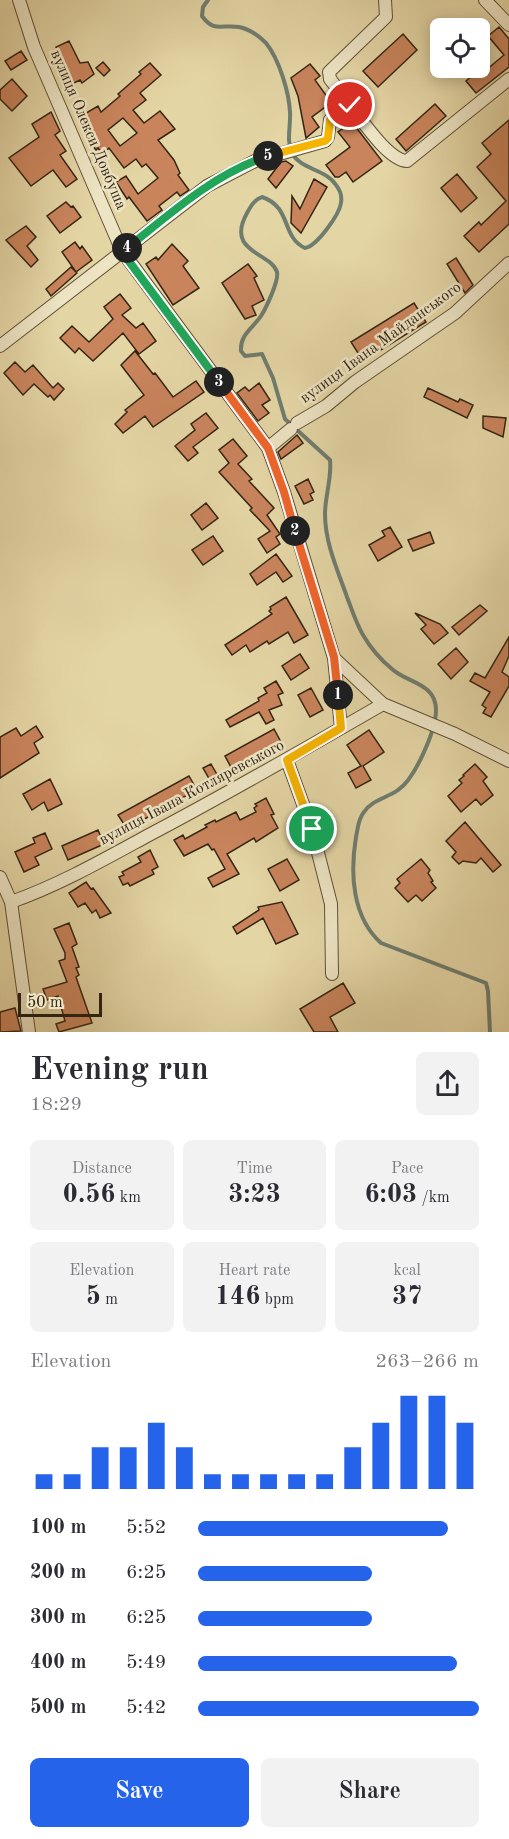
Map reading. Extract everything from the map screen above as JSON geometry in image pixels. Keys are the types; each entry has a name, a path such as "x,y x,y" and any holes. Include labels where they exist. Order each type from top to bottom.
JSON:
{"street":[{"name":"вулиця Олекси Довбуша","path":"19,0 34,47 122,251 268,448 284,492 334,657 383,704 509,760"},
{"path":"385,0 386,17 329,72 330,80 377,140 400,159 407,161 509,79"},
{"path":"485,0 509,25"},
{"path":"0,346 207,186 240,167 325,141 328,138 330,120 350,105"},
{"name":"вулиця Івана Майданського","path":"268,448 294,426 326,406 355,382 455,313 509,263"},
{"path":"334,657 341,728"},
{"name":"вулиця Івана Котляревського","path":"11,902 45,890 287,760 383,704"},
{"path":"287,760 312,829 331,904 332,974"},
{"path":"0,877 11,902 29,1032"}],"building":[{"path":"499,27 509,39 509,67 476,93 466,81 469,78 490,78 490,67 504,55 490,38 490,34"},
{"path":"403,34 417,50 378,87 363,71"},
{"path":"69,41 80,63 88,62 94,74 82,83 80,80 72,84 56,47"},
{"path":"21,51 27,60 11,70 5,61"},
{"path":"103,62 110,70 104,76 96,68"},
{"path":"150,63 161,75 140,93 146,100 133,110 144,123 160,111 175,129 158,140 174,160 180,173 178,175 189,190 180,196 177,192 159,206 162,210 147,221 129,197 127,199 116,182 126,176 138,194 158,178 146,164 142,167 136,159 124,168 109,148 102,154 98,148 96,150 89,141 91,139 82,124 85,122 81,116 98,106 101,112 141,74 139,72","holes":["123,118 137,133 120,146 108,130"]},
{"path":"310,64 320,76 315,80 328,98 325,100 328,105 312,117 319,127 306,138 298,96 291,78"},
{"path":"12,79 27,96 12,111 0,99 0,90"},
{"path":"435,104 446,116 406,151 396,139"},
{"path":"51,112 60,131 55,135 66,151 60,155 77,179 66,187 53,170 31,186 9,158 39,137 32,124"},
{"path":"509,120 509,224 479,252 464,236 479,222 481,225 506,201 477,167 491,154 482,143"},
{"path":"352,122 382,161 353,182 346,172 335,177 326,165 350,147 338,132"},
{"path":"286,161 293,166 276,188 268,179 281,162"},
{"path":"457,174 477,198 461,212 441,188"},
{"path":"314,179 327,187 301,233 291,223 292,196 300,209"},
{"path":"66,202 71,207 73,206 81,217 60,233 47,216"},
{"path":"26,226 36,237 27,246 38,260 31,267 6,240"},
{"path":"75,242 80,249 82,246 92,260 76,272 62,252"},
{"path":"172,244 188,261 183,266 199,288 173,305 146,264 156,257 158,260"},
{"path":"456,258 473,285 465,293 447,264"},
{"path":"248,264 257,276 254,278 264,300 252,306 256,315 245,319 222,283"},
{"path":"71,267 77,273 51,296 46,289"},
{"path":"120,294 131,308 122,315 136,328 143,323 156,341 139,354 123,333 93,361 79,348 75,353 60,338 72,326 89,342 113,319 104,307"},
{"path":"414,303 426,322 363,361 351,342"},
{"path":"135,351 173,397 196,381 204,392 153,427 145,416 123,433 115,424 127,412 125,410 144,395 121,365"},
{"path":"15,362 25,372 33,365 53,388 58,383 64,389 54,400 34,384 23,395 4,373"},
{"path":"259,383 270,400 262,405 269,413 258,421 237,393 245,387 249,391"},
{"path":"428,388 458,402 460,399 473,405 467,418 424,397"},
{"path":"206,413 218,428 193,447 198,453 188,461 175,446 195,430 191,424"},
{"path":"483,416 506,418 503,437 483,428"},
{"path":"297,435 303,443 281,459 278,452"},
{"path":"233,439 247,456 238,464 252,479 249,481 274,508 267,515 280,534 276,537 280,544 267,553 258,539 270,531 219,472 229,463 219,450"},
{"path":"308,479 314,492 310,494 313,500 304,504 295,486"},
{"path":"206,503 218,518 202,530 191,515"},
{"path":"390,527 402,547 378,561 369,545 385,536 382,531"},
{"path":"430,532 434,543 413,551 408,540"},
{"path":"213,536 223,551 203,565 192,550"},
{"path":"276,554 292,576 283,582 276,572 257,585 250,574"},
{"path":"286,597 308,635 294,643 288,632 269,644 267,641 250,652 246,645 232,655 225,645 272,614 269,611 270,607"},
{"path":"480,605 487,611 459,635 452,627"},
{"path":"415,613 440,624 448,633 434,644 421,629 426,625"},
{"path":"509,637 509,656 502,672 509,677 509,686 491,717 483,713 486,708 482,705 490,692 470,681 475,673 485,678"},
{"path":"456,648 468,662 451,679 438,664"},
{"path":"300,654 309,668 291,680 282,666"},
{"path":"276,681 283,693 278,695 282,705 269,710 274,720 266,724 259,712 230,727 226,720 259,701 258,698 267,693 264,688"},
{"path":"311,688 323,710 310,717 298,695"},
{"path":"36,726 43,737 34,743 39,753 0,778 0,737 16,728 21,736"},
{"path":"274,729 282,744 233,771 225,756"},
{"path":"369,730 384,752 363,766 371,780 356,788 348,773 361,766 347,745"},
{"path":"211,764 219,778 211,782 203,768"},
{"path":"475,764 487,777 483,781 493,795 481,805 476,799 461,812 448,796 462,783 459,780"},
{"path":"189,776 197,790 174,802 176,806 166,812 164,808 127,829 118,815"},
{"path":"50,779 62,804 48,811 44,802 32,810 23,794"},
{"path":"266,798 278,828 256,842 254,838 227,854 239,874 213,887 208,878 225,869 214,849 212,850 208,844 184,856 174,840 183,835 185,839 207,827 205,825 236,812 240,820 256,812 255,804"},
{"path":"465,822 501,865 493,872 481,858 476,863 463,861 459,864 452,857 456,852 446,841"},
{"path":"98,830 104,844 68,860 62,846"},
{"path":"45,833 52,849 35,857 39,865 24,872 15,852 35,843 33,838"},
{"path":"150,850 158,867 152,870 154,874 130,886 128,883 123,885 119,877 124,875 122,872 141,862 138,857"},
{"path":"287,859 299,880 280,891 268,869"},
{"path":"421,859 430,870 428,873 433,881 431,882 436,888 422,901 416,895 408,902 395,888 400,883 397,879"},
{"path":"86,882 111,913 100,918 96,910 92,913 85,903 78,907 69,893"},
{"path":"282,902 298,934 276,944 263,918 237,934 233,927 259,910 258,907"},
{"path":"69,923 77,944 72,947 79,967 76,968 79,975 76,977 92,1023 59,1032 56,1024 65,1021 58,996 47,1000 43,989 67,982 59,961 65,959 65,953 54,929"},
{"path":"343,983 355,1003 330,1017 338,1032 314,1032 300,1009"},
{"path":"15,1008 21,1031 0,1032 0,1012"}],"waterway":[{"path":"208,0 203,7 202,16 206,21 214,26 246,29 266,43 271,50 288,95 289,143 292,153 301,163 332,180 339,189 341,198 336,215 327,229 315,242 305,248 292,237 278,208 271,202 262,197 251,206 242,226 242,236 245,244 273,265 277,276 272,294 258,320 243,340 241,351 245,356 262,354 273,378 285,419 330,460 325,514 327,536 336,567 363,635 388,665 398,674 426,689 435,701 436,710 432,729 411,776 398,790 367,808 359,821 353,865 355,894 364,921 381,943 486,983 490,1032"}],"route":[{"path":"312,829 287,760 341,728 334,657 284,492 272,457 264,442 122,251 192,196 223,176 255,161 325,141 329,134 330,120 350,105"}]}
